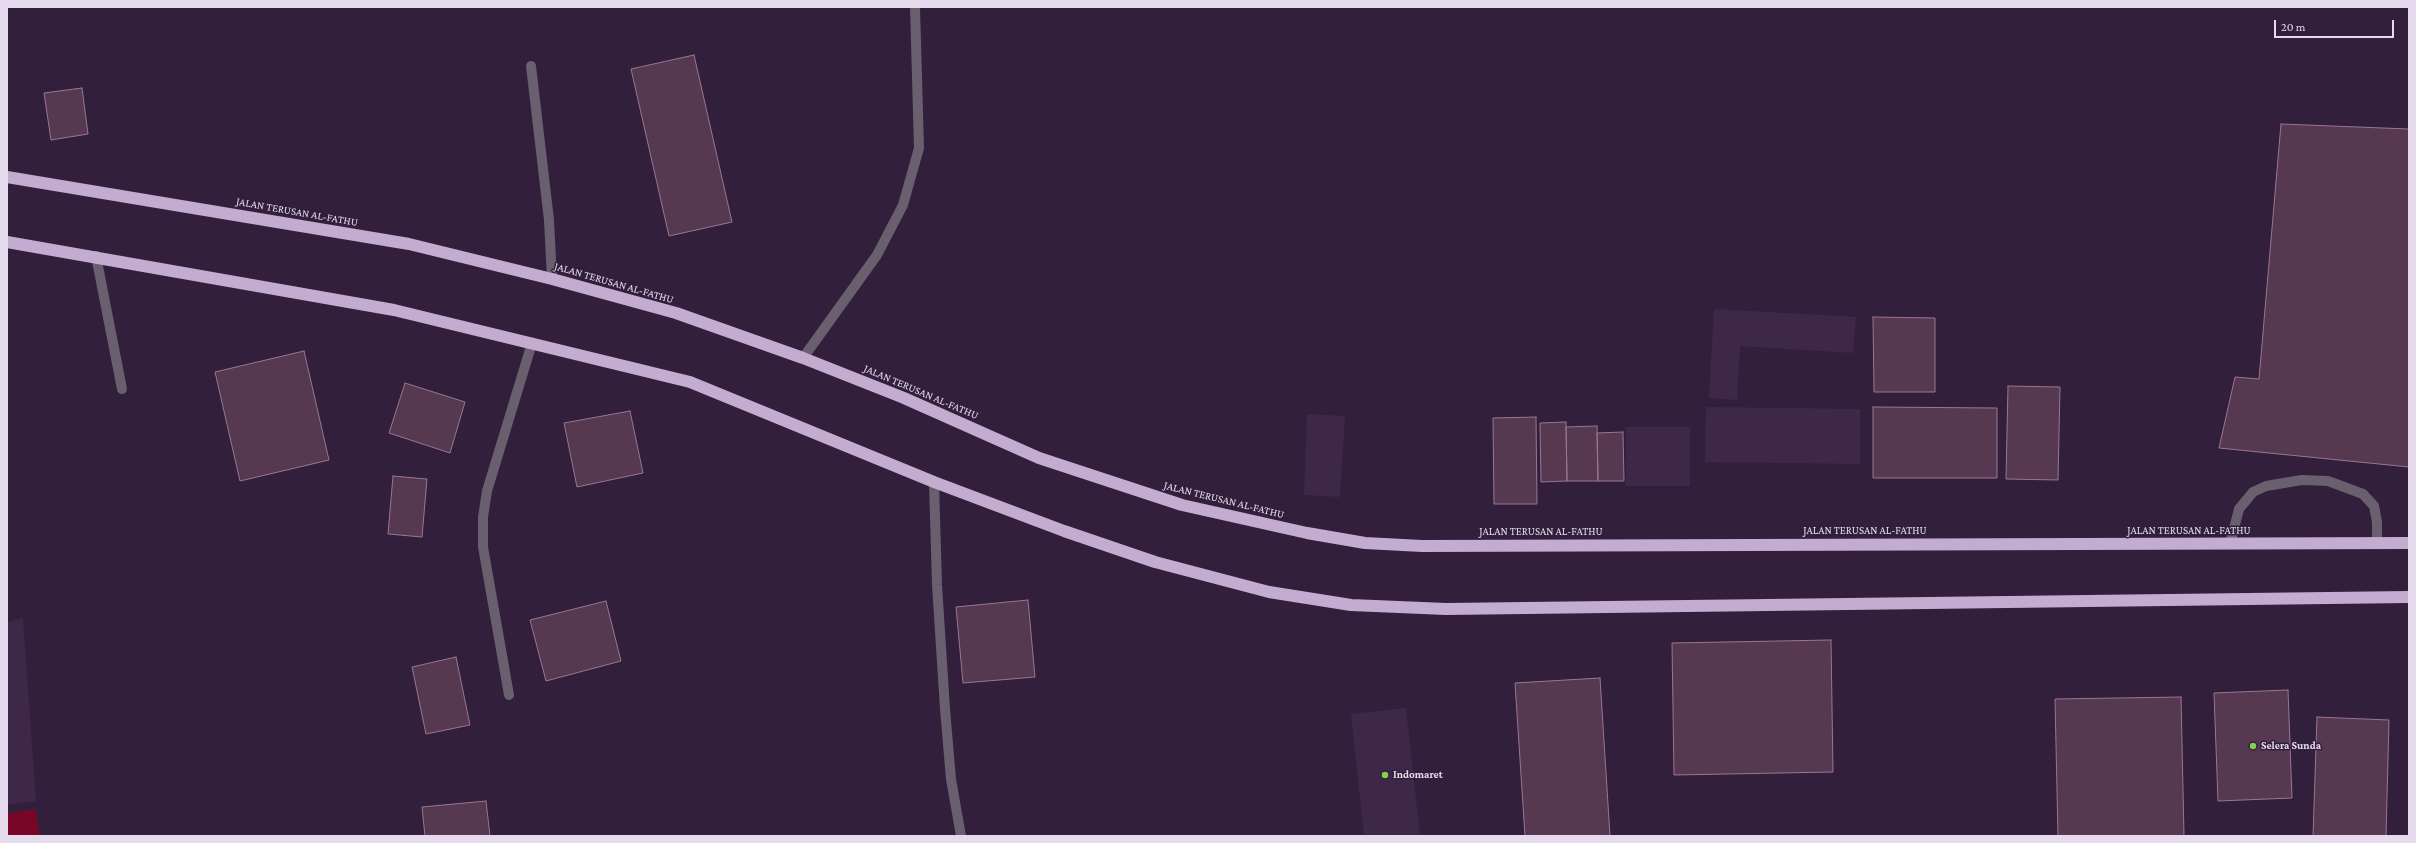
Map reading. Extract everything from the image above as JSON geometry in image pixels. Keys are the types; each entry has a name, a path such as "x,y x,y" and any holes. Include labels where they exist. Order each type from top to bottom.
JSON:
{"highway":[{"name":"JALAN TERUSAN AL-FATHU","path":"7,177 409,244 552,279 676,313 803,358 904,398 1039,458 1182,505 1307,533 1365,543 1422,546 2409,543"},
{"path":"7,242 96,256 394,310 690,382 934,482 1064,532 1155,562 1269,592 1351,605 1446,609 2409,597"}],"street":[{"path":"803,358 877,255 903,205 919,148 916,7"},
{"path":"531,66 549,220 552,279"},
{"path":"96,256 122,389"},
{"path":"509,695 483,547 483,517 487,490 532,343"},
{"path":"2230,544 2239,509 2253,492 2266,486 2302,480 2328,481 2363,494 2374,506 2377,522 2376,543"},
{"path":"934,482 937,585 945,709 951,779 961,836"}],"shaded area":[{"path":"1714,309 1856,317 1853,353 1740,346 1737,400 1709,398"},
{"path":"1706,407 1860,409 1860,464 1705,462"},
{"path":"1307,414 1345,416 1340,497 1304,495"},
{"path":"1626,427 1690,427 1690,486 1626,486"},
{"path":"23,618 36,801 7,805 7,622"},
{"name":"Indomaret","path":"1406,708 1420,836 1364,836 1351,714"},
{"path":"35,809 40,836 7,836 7,814"}],"building":[{"path":"694,55 732,222 669,236 631,69"},
{"path":"82,88 88,134 51,140 44,93"},
{"path":"2281,124 2409,129 2409,467 2219,448 2235,377 2259,379"},
{"path":"1873,317 1935,318 1935,392 1874,392"},
{"path":"304,351 329,460 240,481 215,372"},
{"path":"405,383 465,402 450,453 389,433"},
{"path":"2008,386 2060,387 2058,480 2006,479"},
{"path":"1873,407 1997,408 1997,478 1873,478"},
{"path":"630,411 643,473 577,487 564,423"},
{"path":"1536,417 1537,504 1494,504 1493,418"},
{"path":"1566,422 1567,481 1541,482 1540,423"},
{"path":"1597,426 1598,481 1567,481 1566,427"},
{"path":"1623,432 1624,481 1598,481 1597,433"},
{"path":"393,476 427,479 422,537 388,534"},
{"path":"1028,600 1035,677 963,683 956,607"},
{"path":"606,601 621,661 546,681 530,620"},
{"path":"1831,640 1833,772 1674,775 1672,643"},
{"path":"456,657 470,725 426,734 412,667"},
{"path":"1600,678 1610,836 1525,836 1515,683"},
{"name":"Selera Sunda","path":"2288,690 2292,798 2218,801 2214,693"},
{"path":"2181,697 2184,836 2058,836 2055,699"},
{"path":"2317,717 2389,720 2386,836 2313,836"},
{"path":"486,801 490,836 425,836 422,807"}],"place":[{"name":"Selera Sunda","path":"2253,746"},
{"name":"Indomaret","path":"1385,775"}]}
